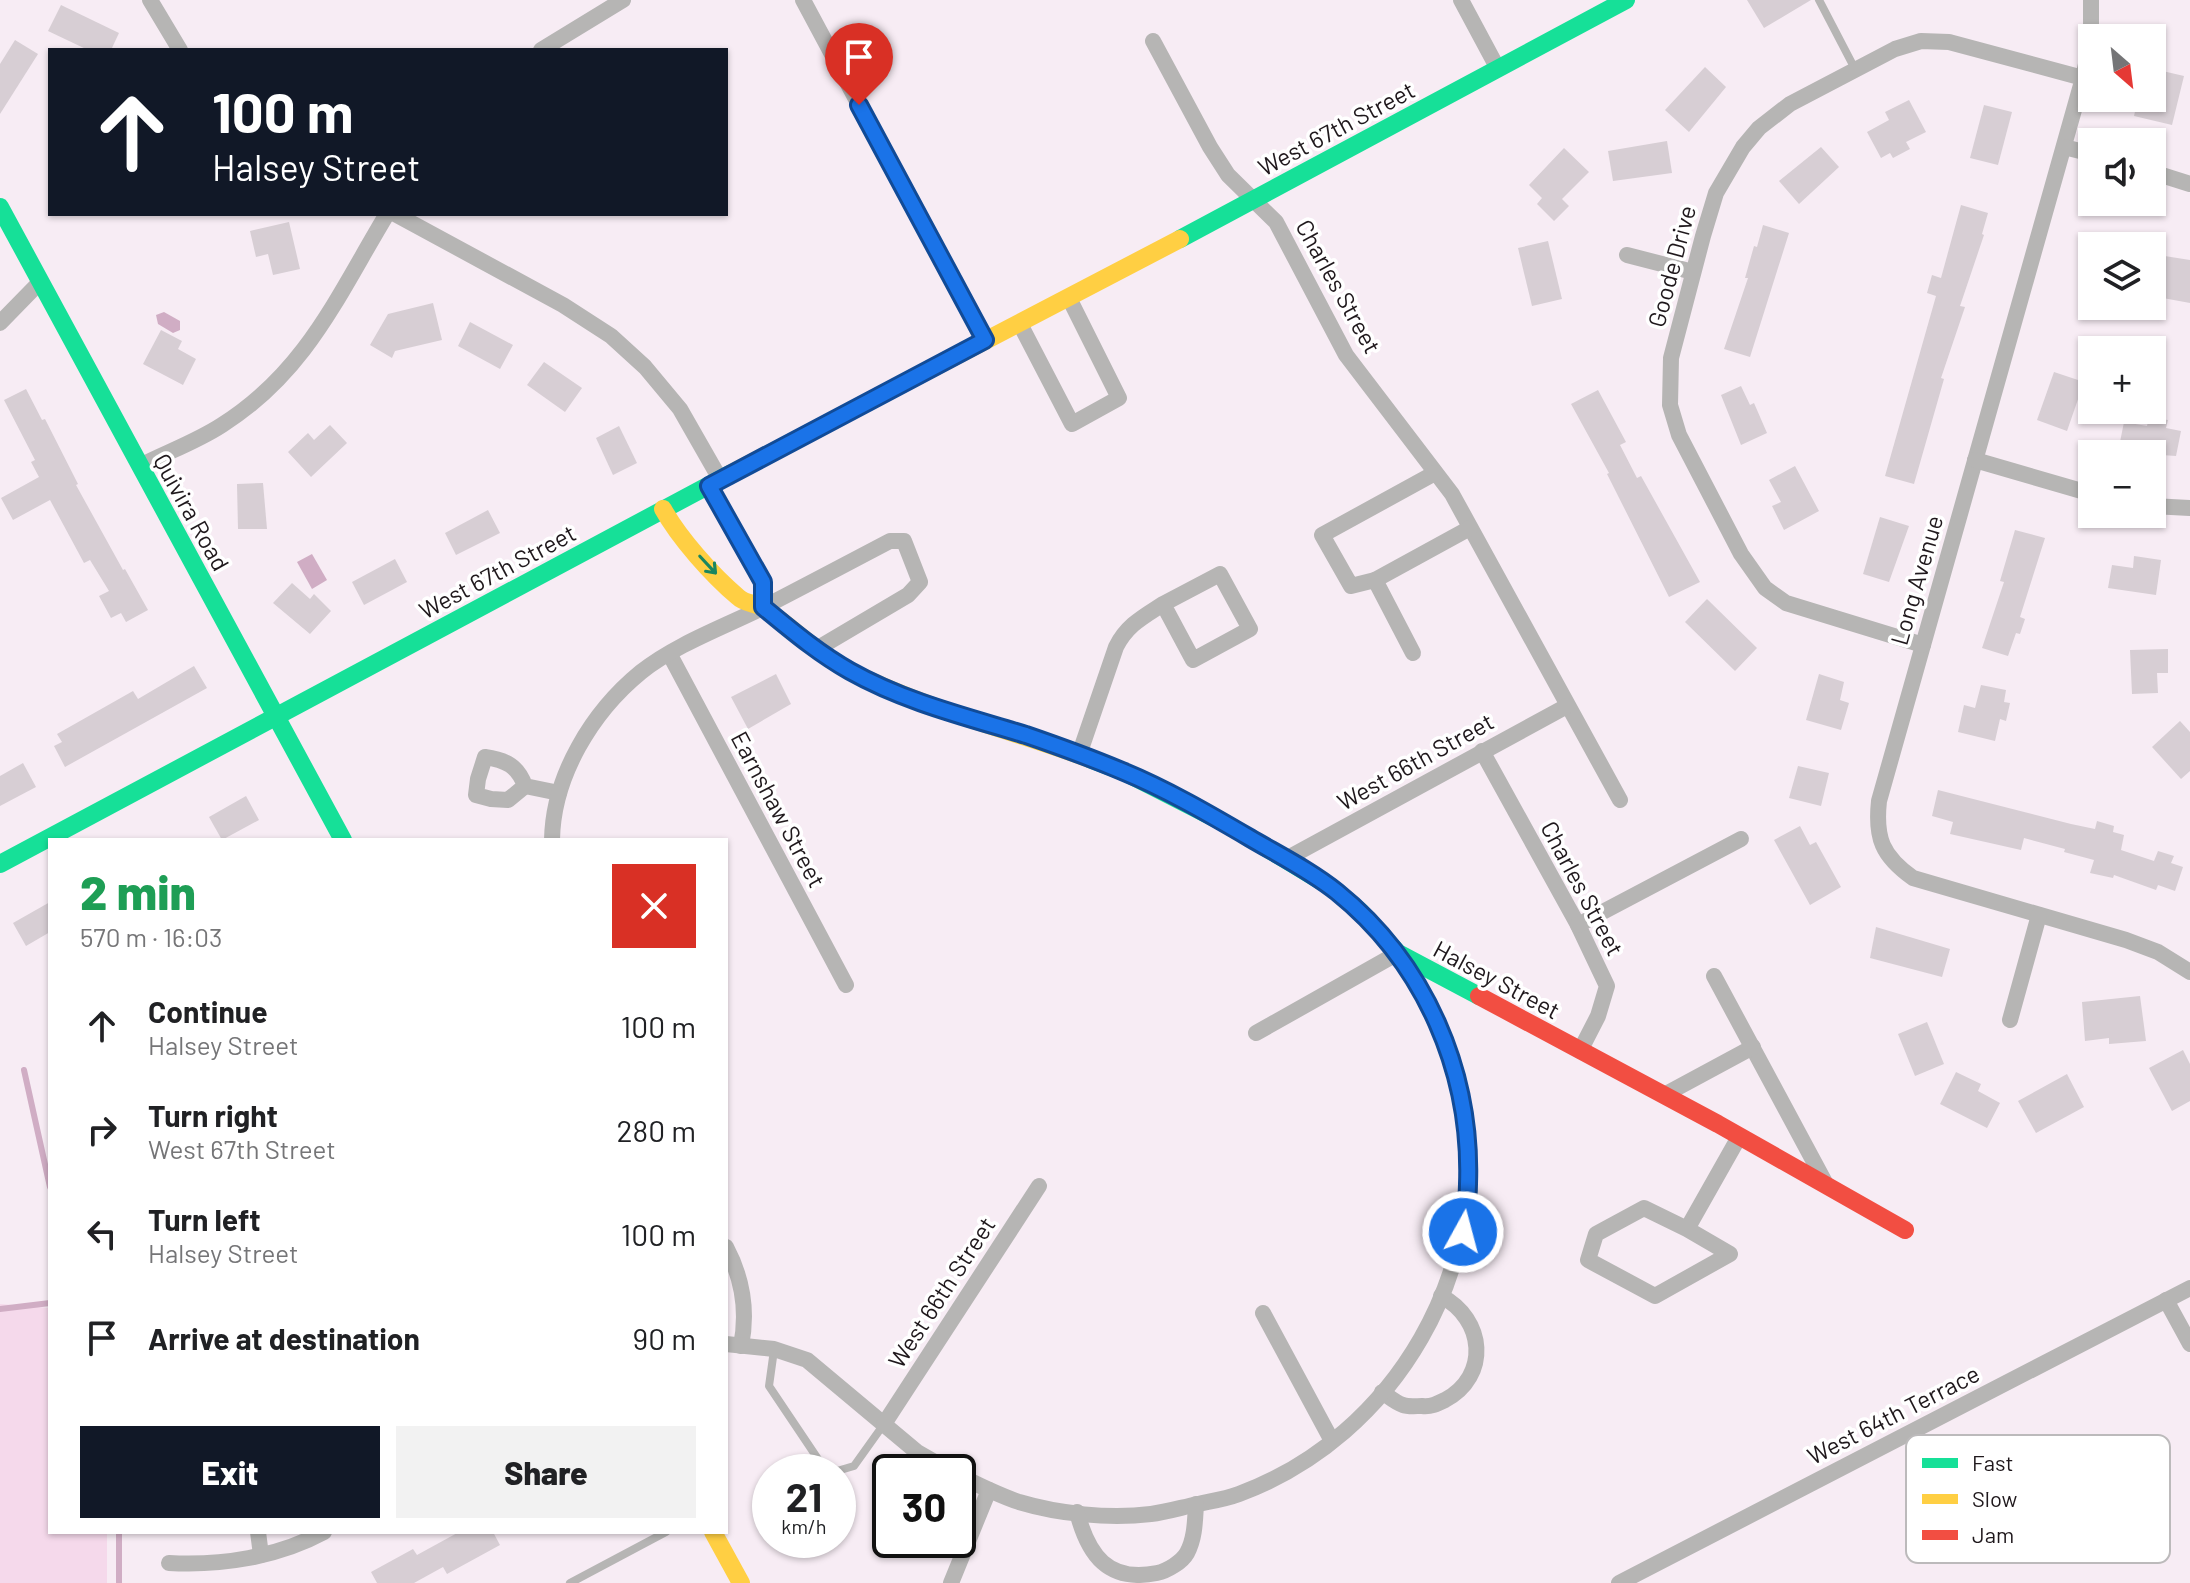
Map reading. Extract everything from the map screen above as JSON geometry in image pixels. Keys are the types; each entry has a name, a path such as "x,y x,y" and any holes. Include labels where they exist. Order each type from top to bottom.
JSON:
{"street":[{"path":"150,0 179,48"},
{"path":"544,48 623,0"},
{"path":"803,0 985,340"},
{"path":"1461,0 1498,69"},
{"name":"West 67th Street","path":"48,838 1626,0"},
{"name":"Long Avenue","path":"2091,0 2091,24"},
{"name":"Charles Street","path":"1153,41 1228,175 1276,222 1346,355 1452,494 1620,800"},
{"name":"Goode Drive","path":"1923,645 1786,603 1765,588 1752,573 1679,435 1670,405 1671,358 1693,272 1716,193 1743,147 1759,128 1790,104 1895,49 1921,41 1949,42 2078,77"},
{"name":"Long Avenue","path":"2078,96 1879,801 1876,823 1881,843 1895,865 1913,878 2158,952 2190,972"},
{"path":"2064,147 2078,150"},
{"path":"2166,176 2190,184"},
{"name":"Quivira Road","path":"0,207 342,838"},
{"path":"140,466 222,425 259,398 289,370 327,318 386,216"},
{"path":"399,216 563,305 611,336 645,367 680,409 763,582 763,607"},
{"path":"1627,255 1693,272"},
{"path":"0,323 40,282"},
{"path":"1020,324 1072,424 1119,398 1069,298"},
{"path":"1975,460 2078,490"},
{"path":"1435,473 1322,535 1351,586 1375,580 1470,528"},
{"path":"2166,507 2190,508"},
{"name":"Halsey Street","path":"663,509 675,530 740,600 763,607 815,650 854,673 950,713 1028,736 1124,772 1228,825 1334,889 1398,953 1664,1095 1905,1230"},
{"path":"552,838 559,793 582,740 608,704 644,670 890,541 904,541 920,582 908,595 815,650"},
{"path":"1079,755 1123,633 1133,623 1163,604 1220,574 1250,629 1193,660 1163,604"},
{"path":"1375,580 1413,653"},
{"name":"Earnshaw Street","path":"670,655 846,985"},
{"name":"West 66th Street","path":"1286,859 1567,706"},
{"name":"Charles Street","path":"1482,751 1578,925 1607,986 1598,1016 1580,1051"},
{"path":"525,786 559,793"},
{"name":"West 67th Street","path":"0,864 48,838"},
{"path":"1578,925 1741,839"},
{"path":"2010,1020 2039,915"},
{"path":"976,1484 1019,1502 1077,1512 1144,1515 1237,1495 1282,1475 1355,1423 1410,1359 1426,1334 1463,1232 1468,1185 1467,1134 1454,1064 1423,991 1398,953 1256,1033"},
{"path":"1714,976 1827,1187"},
{"path":"1664,1095 1753,1047"},
{"path":"1687,1229 1739,1137"},
{"name":"West 66th Street","path":"884,1424 1039,1186"},
{"path":"1644,1208 1687,1229 1730,1254 1655,1296 1588,1260 1596,1234 1644,1208"},
{"path":"728,1251 743,1293 745,1322 733,1345 774,1349 807,1360 920,1454"},
{"name":"West 64th Terrace","path":"1619,1583 2190,1288"},
{"path":"1382,1392 1404,1406 1432,1407 1460,1391 1473,1372 1477,1342 1472,1329 1466,1316 1441,1296"},
{"path":"2166,1300 2190,1344"},
{"path":"1263,1313 1332,1441"},
{"path":"951,1583 989,1490"},
{"path":"1077,1512 1083,1536 1099,1562 1120,1576 1141,1578 1165,1571 1186,1556 1194,1534 1196,1504"},
{"path":"258,1534 261,1555"},
{"path":"169,1563 197,1565 261,1555 283,1550 319,1534"},
{"path":"714,1534 741,1583"}],"lane":[{"path":"1819,0 1855,70"},
{"path":"774,1349 769,1386 820,1462 837,1471 854,1466 884,1424"},
{"path":"576,1582 662,1534"}],"shaded area":[{"path":"164,312 180,321 180,330 173,333 158,324 156,315"},
{"path":"312,554 327,580 312,589 297,562"},
{"path":"0,1304 48,1308 48,1534 107,1534 107,1583 0,1583"}],"building":[{"path":"1747,0 1811,0 1764,28"},
{"path":"61,5 119,33 112,48 84,48 48,31"},
{"path":"15,40 38,54 0,114 0,64"},
{"path":"1705,67 1726,87 1689,132 1665,110"},
{"path":"2166,72 2184,76 2172,125 2134,116 2135,112 2166,112"},
{"path":"1909,100 1926,132 1906,142 1910,149 1893,158 1890,153 1881,158 1867,132 1889,120 1885,112"},
{"path":"1984,105 2012,112 1998,165 1970,158"},
{"path":"1667,141 1672,173 1613,181 1608,151"},
{"path":"1821,147 1839,167 1799,204 1779,181"},
{"path":"1564,148 1589,172 1562,199 1569,206 1554,221 1537,204 1542,198 1529,185"},
{"path":"1961,205 1988,213 1984,235 1960,306 1965,307 1941,378 1944,379 1914,484 1885,476 1936,296 1927,293 1932,275 1941,278"},
{"path":"289,222 300,269 273,275 268,254 256,257 250,231"},
{"path":"1763,225 1789,233 1750,357 1724,349"},
{"path":"1548,241 1562,299 1532,306 1518,248"},
{"path":"2166,256 2190,260 2190,303 2166,299"},
{"path":"433,303 442,340 395,351 392,358 370,345 388,314"},
{"path":"470,322 513,345 500,369 458,346"},
{"path":"161,330 182,341 178,349 196,359 183,385 143,364"},
{"path":"544,362 582,388 565,412 527,385"},
{"path":"2054,372 2078,380 2078,399 2067,431 2037,420"},
{"path":"1741,386 1750,405 1754,403 1767,433 1741,445 1721,395"},
{"path":"26,389 42,420 45,419 76,485 148,610 126,622 121,613 111,618 99,596 109,591 90,560 84,563 50,500 13,520 1,498 39,477 31,462 35,460 4,400"},
{"path":"1598,390 1626,442 1620,445 1637,478 1641,476 1700,582 1669,597 1609,473 1571,404"},
{"path":"2166,420 2168,420 2166,428 2181,431 2176,456 2166,455 2166,440 2120,440 2124,424 2166,424"},
{"path":"330,425 347,443 311,477 288,452 308,433 314,440"},
{"path":"619,426 637,463 613,475 596,438"},
{"path":"1795,466 1819,511 1784,530 1772,506 1781,502 1769,480"},
{"path":"263,483 267,529 238,529 237,484"},
{"path":"488,510 500,533 456,555 445,533"},
{"path":"1880,517 1909,526 1889,582 1863,574"},
{"path":"2015,530 2045,538 2020,617 2025,619 2008,656 1982,648 2004,582 2000,581"},
{"path":"2134,556 2161,560 2156,595 2108,588 2112,565 2133,568"},
{"path":"395,559 407,582 364,605 352,582"},
{"path":"292,583 310,599 314,594 331,611 310,634 273,603"},
{"path":"1707,599 1757,648 1735,671 1685,622"},
{"path":"2168,649 2168,673 2157,673 2158,693 2132,694 2130,650"},
{"path":"194,666 207,688 65,767 54,746 62,742 57,734 133,691 138,699"},
{"path":"776,674 791,704 748,729 731,697"},
{"path":"1819,674 1844,682 1840,700 1849,703 1841,730 1806,720"},
{"path":"1981,685 2006,690 2004,702 2010,703 2006,721 2000,719 1995,741 1958,732 1964,705 1975,708"},
{"path":"2180,721 2190,732 2190,771 2181,779 2152,747"},
{"path":"23,763 36,787 0,806 0,776"},
{"path":"1798,766 1829,773 1821,806 1789,798"},
{"path":"1938,790 2095,829 2097,821 2114,826 2113,832 2124,835 2121,850 2154,861 2158,851 2174,856 2171,863 2183,867 2175,891 2158,885 2156,890 2114,875 2113,878 2090,873 2094,860 2024,838 2021,850 1950,834 1953,822 1932,816"},
{"path":"246,796 259,820 221,838 209,817"},
{"path":"1800,826 1810,845 1816,842 1841,887 1810,905 1774,840"},
{"path":"48,903 48,933 26,946 13,923"},
{"path":"1876,927 1950,949 1942,977 1870,958"},
{"path":"2140,996 2146,1041 2109,1044 2109,1038 2085,1041 2082,1002"},
{"path":"1927,1022 1944,1064 1915,1076 1898,1034"},
{"path":"2183,1050 2190,1064 2190,1101 2172,1111 2149,1068"},
{"path":"1956,1072 1981,1084 1978,1091 2000,1103 1987,1128 1940,1104"},
{"path":"2067,1074 2084,1107 2036,1133 2018,1101"},
{"path":"455,1534 494,1534 500,1545 447,1574 443,1567 414,1583 377,1583 371,1572 413,1549 417,1555"}],"waterway":[{"path":"24,1070 48,1178"},
{"path":"0,1309 48,1303"},
{"path":"119,1534 119,1583"}],"traffic: fast":[{"path":"1180,239 1626,0"},
{"path":"0,207 342,838"},
{"path":"49,838 730,474"},
{"path":"1090,759 1124,772 1228,825 1334,889 1360,911 1398,953 1479,996"},
{"path":"0,864 48,838"}],"traffic: slow":[{"path":"730,474 1180,239"},
{"path":"663,509 697,556 738,597 765,609 842,666 911,698 1090,759"},
{"path":"714,1534 741,1583"}],"traffic: jam":[{"path":"1479,996 1718,1124 1905,1230"}],"route":[{"path":"859,105 985,340 709,486 763,582 763,607 815,650 854,673 950,713 1028,736 1124,772 1228,825 1286,859 1334,889 1360,911 1398,953 1423,991 1454,1064 1467,1134 1468,1185 1463,1232"}]}
